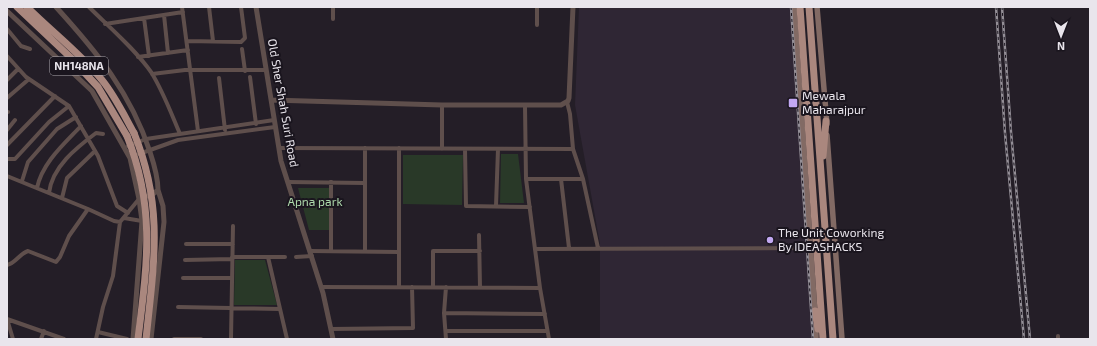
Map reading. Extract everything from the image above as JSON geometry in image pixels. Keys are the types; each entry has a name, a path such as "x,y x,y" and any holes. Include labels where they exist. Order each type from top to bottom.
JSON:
{"highway":[{"name":"NH148NA","path":"17,7 70,57 98,87 130,134 148,171 156,232 146,339"},
{"name":"NH148NA","path":"27,7 77,52 103,81 120,106 130,134 140,173 147,211 147,249 138,339"},
{"path":"800,7 823,339"},
{"path":"809,7 833,339"},
{"path":"821,173 826,121"},
{"path":"815,311 818,339"}],"main road":[{"path":"794,7 815,311"},
{"path":"817,7 842,339"}],"street":[{"path":"56,7 116,79 135,114 146,139 163,206 164,222 151,339"},
{"path":"89,7 138,57 152,74 167,102 180,134"},
{"path":"182,7 198,131"},
{"path":"209,7 213,41"},
{"path":"187,41 238,43 244,41 241,7"},
{"name":"Old Sher Shah Suri Road","path":"256,7 279,148 288,182 321,287 333,339"},
{"path":"333,7 333,18"},
{"path":"537,7 537,25"},
{"path":"271,100 442,105 561,105 569,98 573,7"},
{"path":"7,11 92,91 130,158 142,221 133,339"},
{"path":"105,24 183,12"},
{"path":"164,15 168,53"},
{"path":"144,18 149,56"},
{"path":"7,29 21,46 30,49"},
{"path":"242,49 245,71"},
{"path":"138,57 188,50"},
{"path":"7,56 29,79 69,106 82,126 95,151 117,206 128,213"},
{"path":"7,64 11,60"},
{"path":"7,80 18,69"},
{"path":"152,74 191,70 266,70"},
{"path":"250,77 256,129"},
{"path":"219,78 225,132"},
{"path":"7,98 29,79"},
{"path":"7,145 55,96"},
{"path":"566,102 570,114 574,149 583,179 598,248"},
{"path":"442,105 442,149"},
{"path":"7,159 15,159 49,122 69,106"},
{"path":"525,106 526,179 540,288 549,339"},
{"path":"22,181 28,162 58,130 76,117"},
{"path":"7,130 15,120"},
{"path":"124,148 146,139 274,120"},
{"path":"38,188 41,172 62,145 82,126"},
{"path":"130,158 178,140 225,132 275,127"},
{"path":"49,193 51,182 58,168 88,139 96,133 103,134"},
{"path":"279,148 574,149"},
{"path":"365,148 365,252"},
{"path":"399,148 399,287"},
{"path":"466,149 465,206 530,207"},
{"path":"496,206 498,149"},
{"path":"62,198 67,178 95,151"},
{"path":"7,176 22,181 114,221 120,222"},
{"path":"526,179 583,179"},
{"path":"561,179 569,248"},
{"path":"288,182 365,183"},
{"path":"332,182 332,252"},
{"path":"96,339 114,271 120,222 139,199 153,194 158,190"},
{"path":"7,265 28,251 56,262 60,257 69,236 88,209"},
{"path":"124,218 142,221"},
{"path":"231,339 233,226"},
{"path":"479,235 480,287"},
{"path":"186,244 232,244"},
{"path":"535,249 811,248"},
{"path":"433,287 433,251 480,251"},
{"path":"296,257 332,252 399,252"},
{"path":"268,257 287,339"},
{"path":"184,260 285,257"},
{"path":"183,278 232,278"},
{"path":"321,287 540,288"},
{"path":"331,329 413,328 412,287"},
{"path":"446,287 444,313 446,339"},
{"path":"178,306 280,309"},
{"path":"444,313 545,314"},
{"path":"7,319 64,339"},
{"path":"7,319 14,339"},
{"path":"41,339 44,331"},
{"path":"446,331 547,331"},
{"path":"98,332 127,339"},
{"path":"174,338 201,339"}],"shaded area":[{"path":"579,7 790,7 817,339 600,339 600,244 575,105"}],"green space":[{"path":"501,154 518,154 524,203 500,203"},
{"path":"403,155 463,155 462,205 403,204"},
{"name":"Apna park","path":"298,188 329,188 329,230 309,230"},
{"path":"235,260 265,260 277,305 234,305"}],"railway":[{"path":"791,7 813,339"},
{"path":"996,7 1005,133 1024,339"},
{"path":"1002,7 1011,132 1030,339"}],"place":[{"name":"Mewala Maharajpur","path":"793,103"},
{"name":"The Unit Coworking By IDEASHACKS","path":"770,240"}]}
